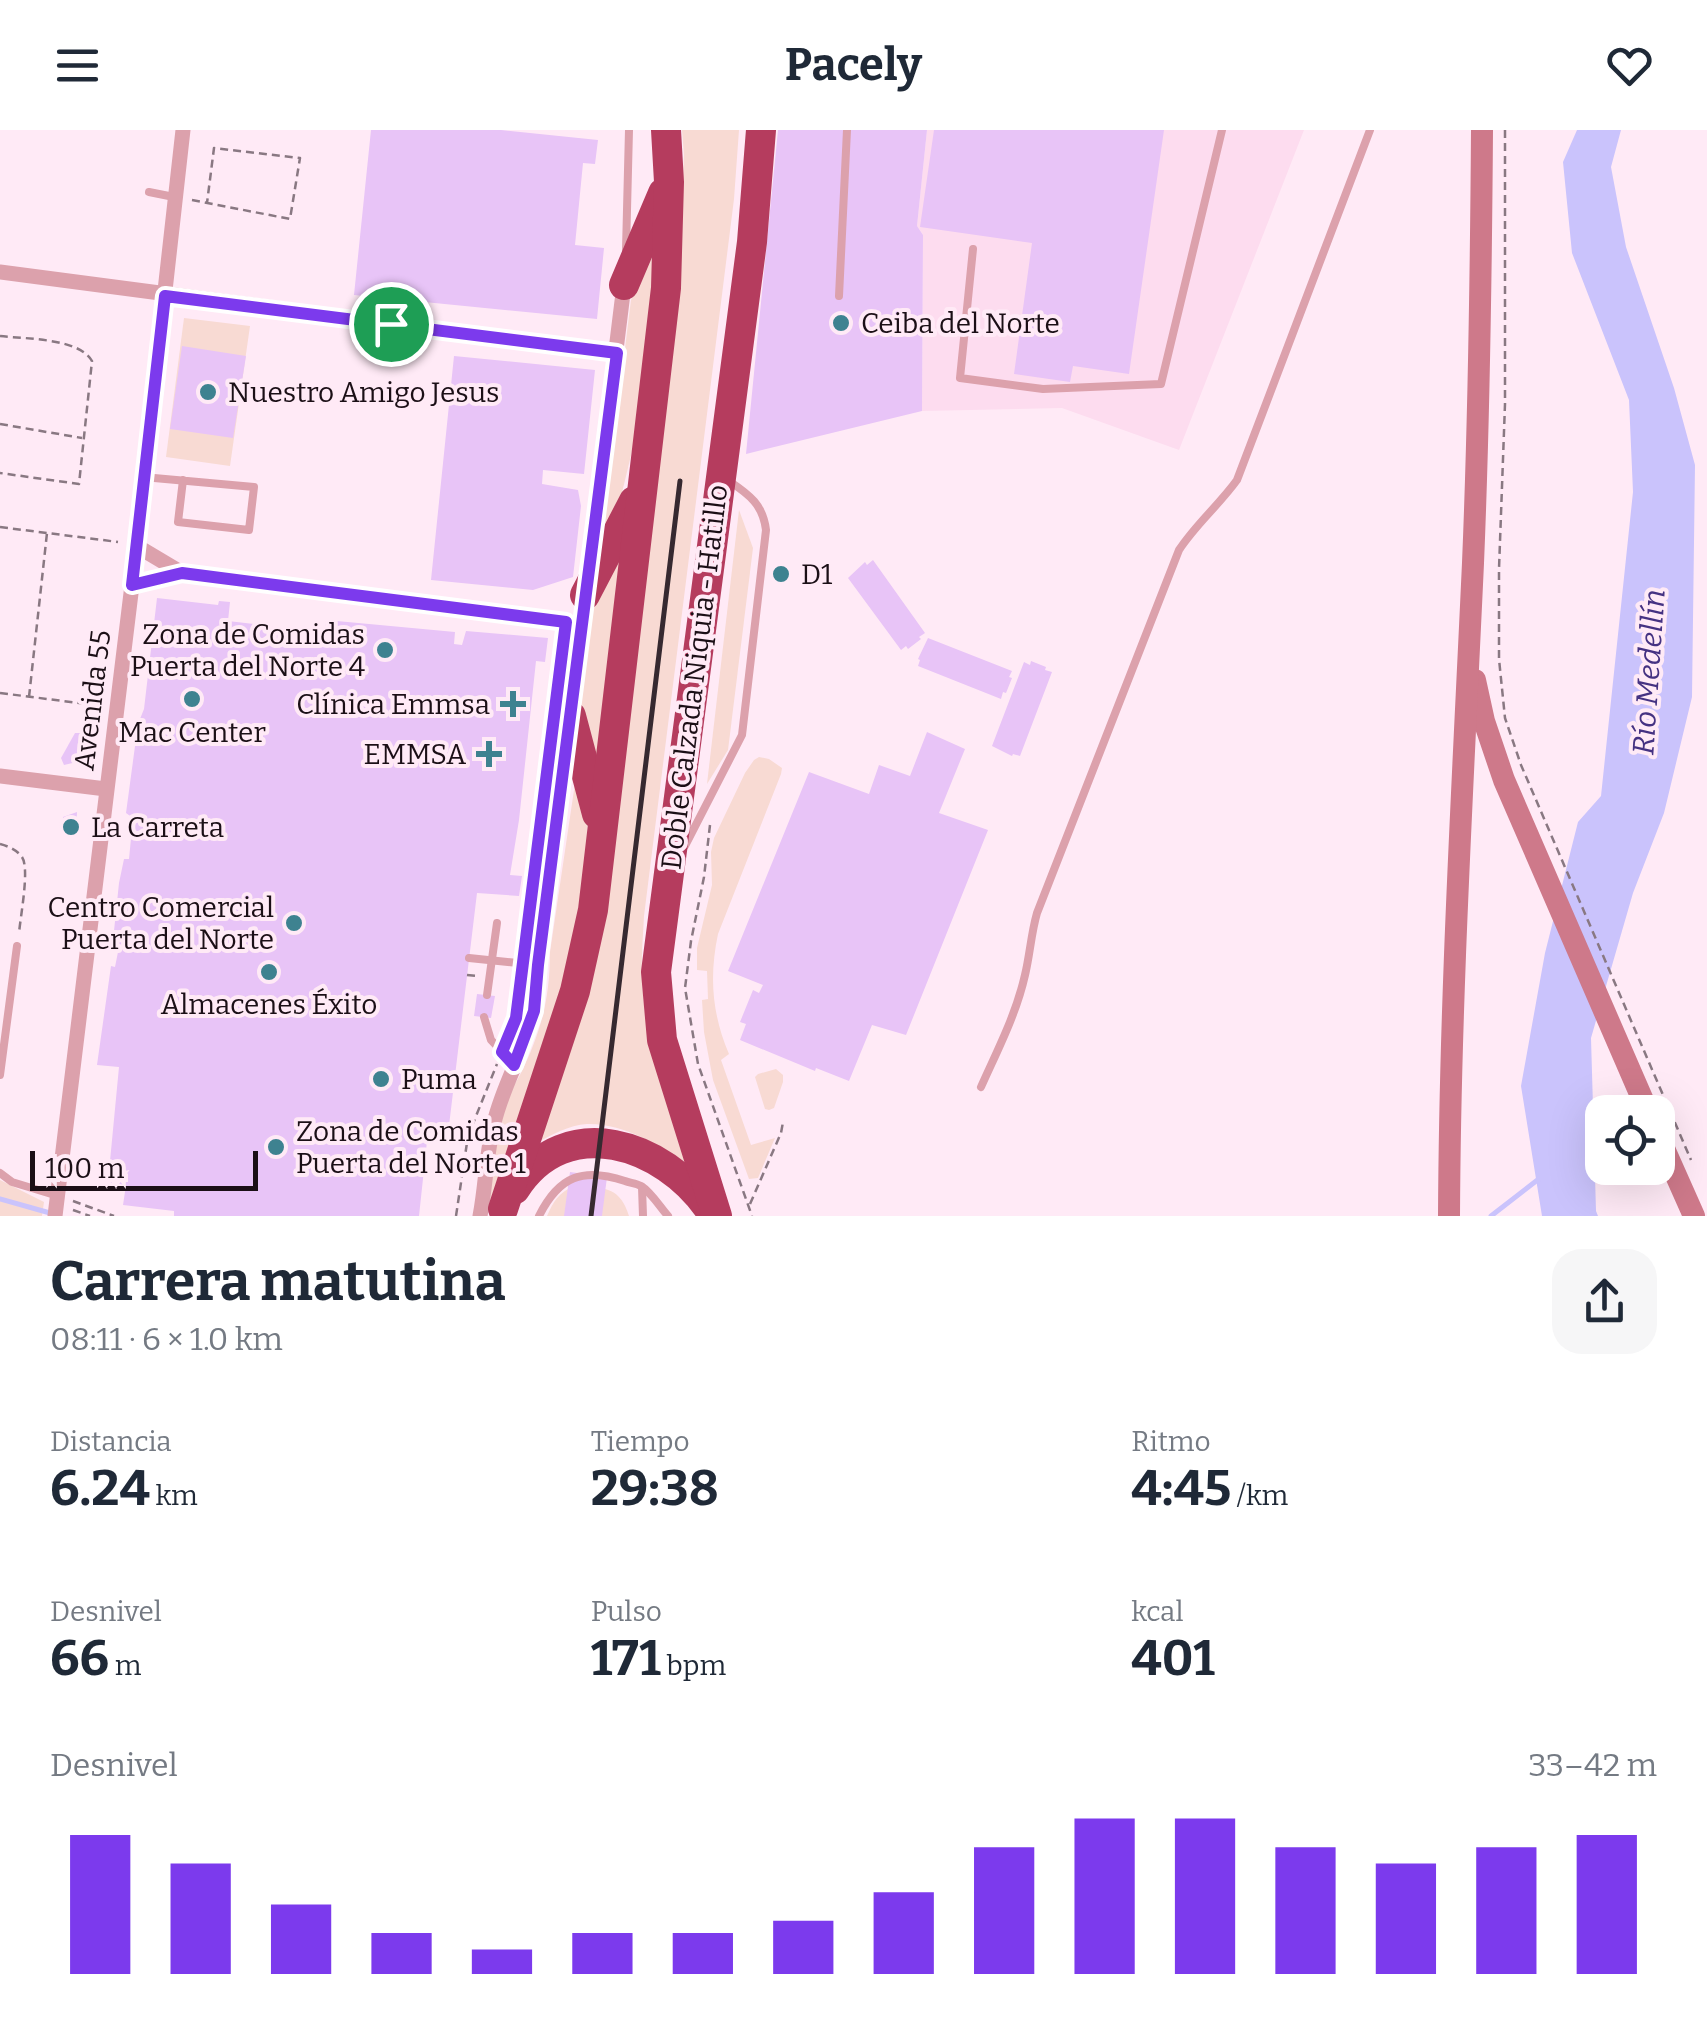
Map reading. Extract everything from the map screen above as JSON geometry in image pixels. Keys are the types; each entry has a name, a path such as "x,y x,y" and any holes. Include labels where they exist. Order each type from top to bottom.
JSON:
{"highway":[{"path":"495,1213 575,991 593,910 666,288 666,130"},
{"name":"Doble Calzada Niquia - Hatillo","path":"715,1216 659,1022 656,972 752,242 760,130"},
{"path":"624,285 669,182"},
{"path":"584,610 642,485"},
{"path":"570,716 602,834"},
{"path":"495,1213 539,1162 572,1144 596,1142 624,1148 681,1177 715,1216"}],"main road":[{"path":"1449,1216 1454,974 1478,404 1482,130"},
{"path":"1468,648 1484,720 1512,773 1641,1095"},
{"path":"1675,1173 1694,1216"}],"street":[{"name":"Avenida 55","path":"60,1206 183,130"},
{"path":"0,272 617,353"},
{"path":"495,1213 493,1125 534,1011 530,964 570,716 624,285"},
{"path":"136,544 182,573"},
{"path":"132,585 182,573 584,610"},
{"path":"0,776 106,789"}],"lane":[{"path":"624,285 629,130"},
{"path":"838,296 847,130"},
{"path":"973,250 960,378 1043,389 1161,384 1222,130"},
{"path":"981,1087 1010,1022 1025,975 1037,913 1179,550 1195,526 1238,480 1370,130"},
{"path":"149,192 174,197"},
{"path":"664,897 690,836 742,735 766,530 760,506 720,474"},
{"path":"143,476 254,487 249,530 178,522 183,480"},
{"path":"487,995 497,923"},
{"path":"0,1076 18,946"},
{"path":"469,958 530,964"},
{"path":"484,1017 491,1040 514,1065"},
{"path":"0,1173 60,1206"},
{"path":"539,1216 555,1190 567,1180 587,1174 642,1186 668,1216"},
{"path":"642,1186 643,1216"}],"path":[{"path":"1506,130 1499,659 1512,773 1693,1164"},
{"path":"214,148 300,158 290,219 207,203 214,148"},
{"path":"0,336 75,346 92,361 79,484 0,473"},
{"path":"0,424 84,438"},
{"path":"0,527 136,544"},
{"path":"29,696 47,533"},
{"path":"0,693 116,708"},
{"path":"706,806 710,822 704,877 690,941 685,988 698,1064 750,1212"},
{"path":"0,844 21,854 26,866 18,946"},
{"path":"516,1018 530,964"},
{"path":"456,1216 468,1136 502,1052"},
{"path":"750,1212 783,1122"},
{"path":"60,1206 90,1216"},
{"path":"60,1206 114,1216"},
{"path":"750,1212 760,1210"}],"shaded area":[{"path":"682,130 739,130 734,199 642,947 644,1003 652,1051 690,1165 641,1137 601,1125 574,1126 535,1144 573,1038 678,292"},
{"path":"927,130 1304,130 1179,450 1062,408 922,411 923,235 917,226"},
{"path":"658,224 639,422 619,505 601,542 631,300"},
{"path":"184,318 250,326 230,466 166,457"},
{"path":"739,510 753,548 728,750 707,784"},
{"path":"623,542 598,757 579,717 594,592"},
{"path":"759,757 782,768 781,774 718,934 713,980 719,1024 729,1054 721,1060 751,1145 775,1138 758,1178 749,1179 713,1080 702,1000 708,999 707,971 697,970 697,948 712,885 714,838 745,773"},
{"path":"578,763 589,804 585,874 567,973 489,1210 498,1119 534,1043 546,1000"},
{"path":"776,1069 783,1075 783,1082 774,1108 769,1110 765,1109 755,1077"},
{"path":"0,1180 44,1202 42,1216 0,1216"},
{"path":"573,1187 615,1193 629,1216 547,1216 557,1198"}],"water":[{"name":"Río Medellín","path":"1577,130 1621,130 1611,167 1626,247 1674,388 1695,465 1692,697 1664,813 1633,893 1591,1038 1593,1095 1585,1095 1585,1185 1595,1185 1598,1216 1542,1216 1521,1086 1545,953 1578,822 1601,796 1633,492 1629,400 1572,253 1563,162"}],"building":[{"path":"371,130 501,130 598,140 595,164 583,163 575,245 604,248 597,319 354,295"},
{"name":"Ceiba del Norte","path":"778,130 927,130 917,226 923,235 922,411 746,454"},
{"path":"934,130 1164,130 1129,374 1073,366 1070,382 1014,374 1032,243 920,227"},
{"name":"Nuestro Amigo Jesus","path":"182,346 246,356 233,438 170,429"},
{"path":"454,356 595,370 584,474 543,470 542,484 578,490 581,506 573,577 533,590 431,580"},
{"path":"873,560 925,633 908,649 906,646 901,650 848,578 865,562 867,565"},
{"name":"Centro Comercial Puerta del Norte","path":"157,598 218,605 219,601 230,602 228,621 325,632 326,620 455,632 454,644 462,645 466,631 548,638 545,662 536,661 510,875 522,876 519,896 477,893 448,1134 428,1132 419,1216 174,1216 174,1211 123,1205 126,1185 108,1182 119,1067 97,1065 111,966 115,967 118,952 112,950 119,883 124,859 129,859 133,818 126,813"},
{"path":"928,638 1012,671 1006,693 1001,699 918,666"},
{"path":"1031,661 1052,672 1020,756 1012,756 992,746 1024,662 1030,665"},
{"path":"927,732 965,749 939,813 988,830 906,1035 872,1025 849,1081 740,1040 746,1024 740,1022 753,990 759,993 763,985 728,971 809,772 869,794 879,765 910,776"},
{"path":"75,733 86,733 81,761 64,765 61,758"},
{"name":"La Carreta","path":"77,812 76,835 64,834 63,817"},
{"path":"477,994 495,996 491,1018 474,1016"},
{"path":"570,1172 607,1177 602,1216 564,1216"}],"waterway":[{"path":"1491,1216 1540,1178"},
{"path":"0,1199 50,1213"}],"railway":[{"path":"591,1216 680,481"}],"place":[{"name":"Ceiba del Norte","path":"841,323"},
{"name":"Nuestro Amigo Jesus","path":"208,392"},
{"name":"D1","path":"781,574"},
{"name":"Zona de Comidas Puerta del Norte 4","path":"385,650"},
{"name":"Mac Center","path":"192,699"},
{"name":"Clínica Emmsa","path":"513,704"},
{"name":"EMMSA","path":"489,754"},
{"name":"La Carreta","path":"71,827"},
{"name":"Centro Comercial Puerta del Norte","path":"294,923"},
{"name":"Almacenes Éxito","path":"269,972"},
{"name":"Puma","path":"381,1079"},
{"name":"Zona de Comidas Puerta del Norte 1","path":"276,1147"}],"route":[{"path":"165,296 391,324 617,353 534,1011 514,1065 502,1052 516,1018 566,622 182,573 132,585 165,296"}]}
